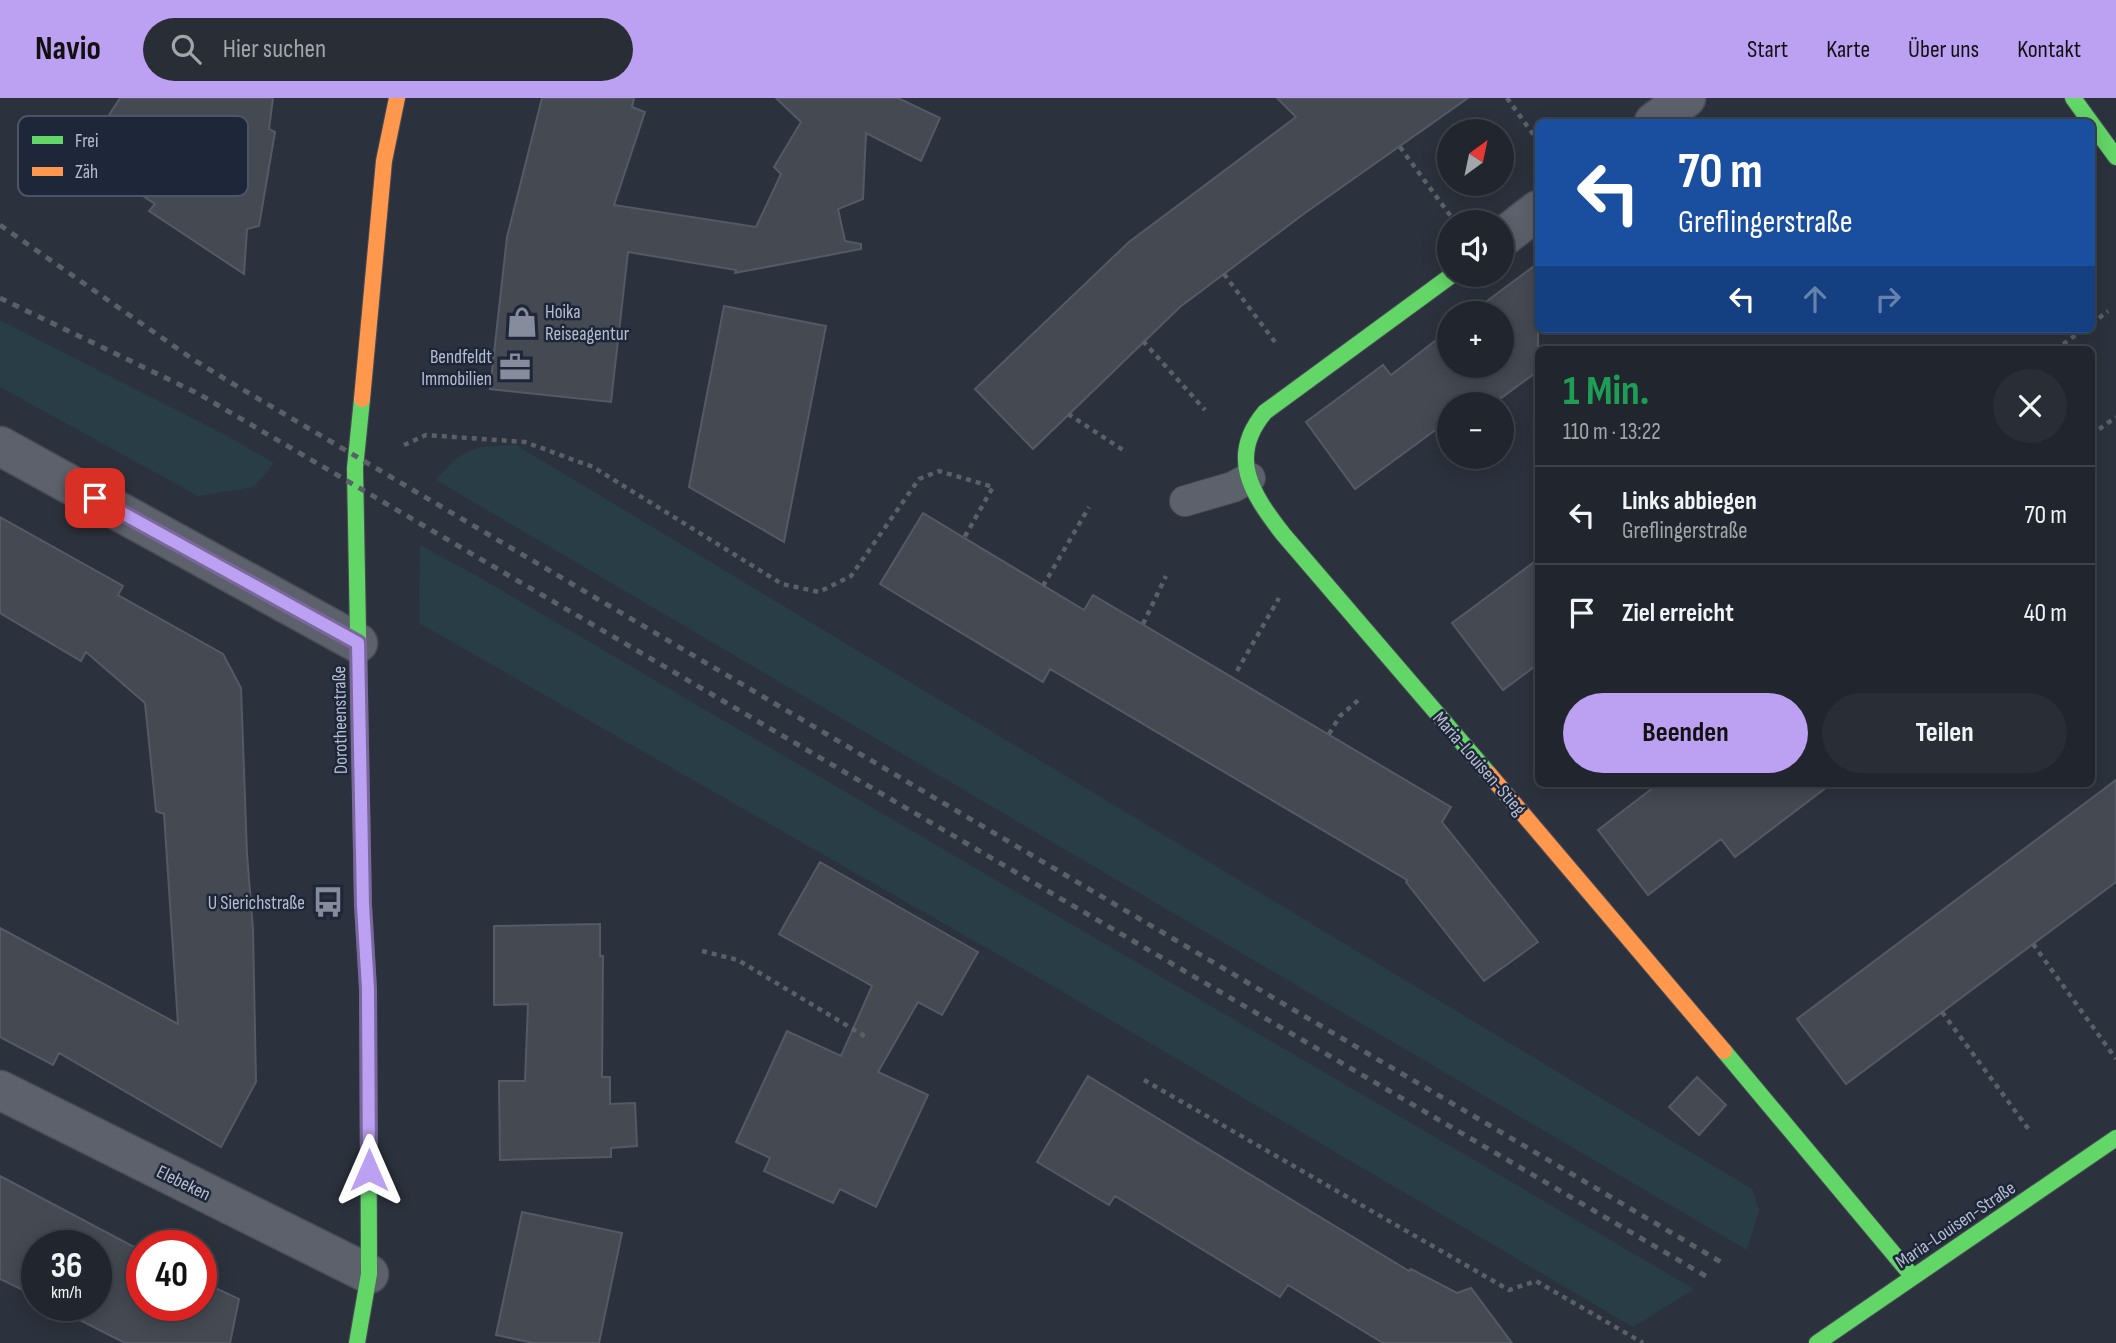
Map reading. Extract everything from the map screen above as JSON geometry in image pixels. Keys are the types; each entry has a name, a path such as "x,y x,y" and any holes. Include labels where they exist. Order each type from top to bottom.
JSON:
{"street":[{"name":"Dorotheenstraße","path":"356,1343 369,1273 368,989 363,905 355,468 384,161 397,98"},
{"path":"1658,119 1686,98"},
{"path":"2073,98 2088,119"},
{"path":"2095,128 2116,157"},
{"path":"1514,228 1535,212"},
{"name":"Maria-Louisen-Stieg","path":"1437,286 1265,412 1247,442 1250,478 1257,497 1291,545 1580,879 1913,1277"},
{"path":"0,446 358,643"},
{"name":"Elebeken","path":"0,1090 369,1273"},
{"name":"Maria-Louisen-Straße","path":"1817,1343 2116,1138"}],"lane":[{"path":"1185,501 1233,487 1250,478"}],"path":[{"path":"1507,98 1535,137"},
{"path":"1400,147 1446,210"},
{"path":"1224,274 1283,352"},
{"path":"2095,321 2108,311"},
{"path":"2061,346 2078,333"},
{"path":"1143,341 1205,410"},
{"path":"1068,414 1126,452"},
{"path":"2095,432 2116,417"},
{"path":"426,435 525,442 593,467 782,584 819,592 851,576 919,479 939,471 993,487 964,538"},
{"path":"1043,586 1089,507"},
{"path":"1143,624 1166,576"},
{"path":"1237,671 1283,590"},
{"path":"1329,734 1340,716 1369,691"},
{"path":"2033,944 2116,1059"},
{"path":"702,951 738,960 866,1037"},
{"path":"1942,1012 2030,1132"},
{"path":"1144,1080 1509,1290 1536,1281 1643,1343"}],"shaded area":[{"path":"0,320 227,436 274,463 254,487 198,496 0,387"},
{"path":"516,445 1752,1189 1759,1210 1747,1250 436,480 454,461 471,450"},
{"path":"420,545 1694,1289 1633,1327 1051,985 419,623"}],"building":[{"path":"120,98 273,98 269,129 275,132 259,226 247,229 244,274 149,211 155,204 143,196 248,196 248,116 108,116"},
{"path":"542,98 634,98 632,107 645,112 614,205 756,227 781,174 774,167 801,122 776,98 898,98 940,118 921,161 866,133 863,199 838,209 845,241 861,244 861,249 735,273 736,270 628,252 611,402 490,389 507,237"},
{"path":"1277,98 1468,98 1305,213 1180,307 1033,449 975,389 1129,242 1296,117"},
{"path":"1535,265 1535,333 1538,333 1538,346 1535,346 1535,373 1509,392 1437,392 1437,429 1355,489 1306,422 1383,365 1391,375 1437,339 1437,378 1514,378 1514,301 1487,301 1506,287 1514,287 1514,281"},
{"path":"724,306 826,326 784,542 689,487"},
{"path":"923,513 1084,610 1093,595 1451,807 1442,822 1538,942 1484,981 1407,880 1050,669 1043,682 880,584"},
{"path":"0,517 123,586 118,595 223,654 241,688 247,854 253,930 256,1082 221,1147 59,1053 53,1065 0,1037 0,928 178,1024 164,814 156,811 145,703 86,652 81,661 0,613"},
{"path":"1535,561 1535,666 1503,690 1452,623"},
{"path":"2116,780 2116,882 1846,1084 1797,1019"},
{"path":"1654,787 1827,787 1735,857 1721,839 1648,895 1598,830"},
{"path":"820,862 978,952 942,1015 918,1002 878,1072 928,1095 876,1207 840,1189 833,1203 764,1171 770,1158 736,1142 787,1031 841,1056 872,986 779,934"},
{"path":"600,924 600,956 603,956 602,1077 610,1077 610,1104 635,1103 637,1146 611,1148 611,1157 500,1160 499,1081 525,1081 528,1004 494,1005 494,926"},
{"path":"1088,1076 1409,1271 1411,1269 1457,1293 1471,1288 1512,1343 1383,1343 1288,1285 1280,1297 1115,1196 1109,1205 1037,1162"},
{"path":"1697,1077 1726,1105 1699,1135 1669,1107"},
{"path":"0,1176 102,1230 21,1230 21,1289 0,1279"},
{"path":"522,1212 622,1233 599,1343 533,1343 496,1335"},
{"path":"112,1235 126,1243 126,1321 217,1321 217,1289 239,1299 230,1343 125,1343 82,1321 112,1321"}],"railway":[{"path":"0,225 191,358 230,382 1726,1265"},
{"path":"0,298 197,393 1709,1278"}],"traffic: fast":[{"path":"2073,98 2088,119"},
{"path":"2095,128 2116,157"},
{"path":"1437,286 1265,412 1247,444 1246,460 1254,490 1283,534 1489,774"},
{"path":"357,1343 369,1274 368,989 363,905 355,468 362,399"},
{"path":"1724,1051 1913,1277"},
{"path":"1817,1343 2116,1138"}],"traffic: slow":[{"path":"362,399 384,161 397,98"},
{"path":"1489,774 1724,1051"}],"place":[{"name":"Hoika Reiseagentur","path":"522,322"},
{"name":"Bendfeldt Immobilien","path":"515,367"},
{"name":"U Sierichstraße","path":"328,902"}],"route":[{"path":"95,498 358,643 363,905 368,989 369,1170"}]}
